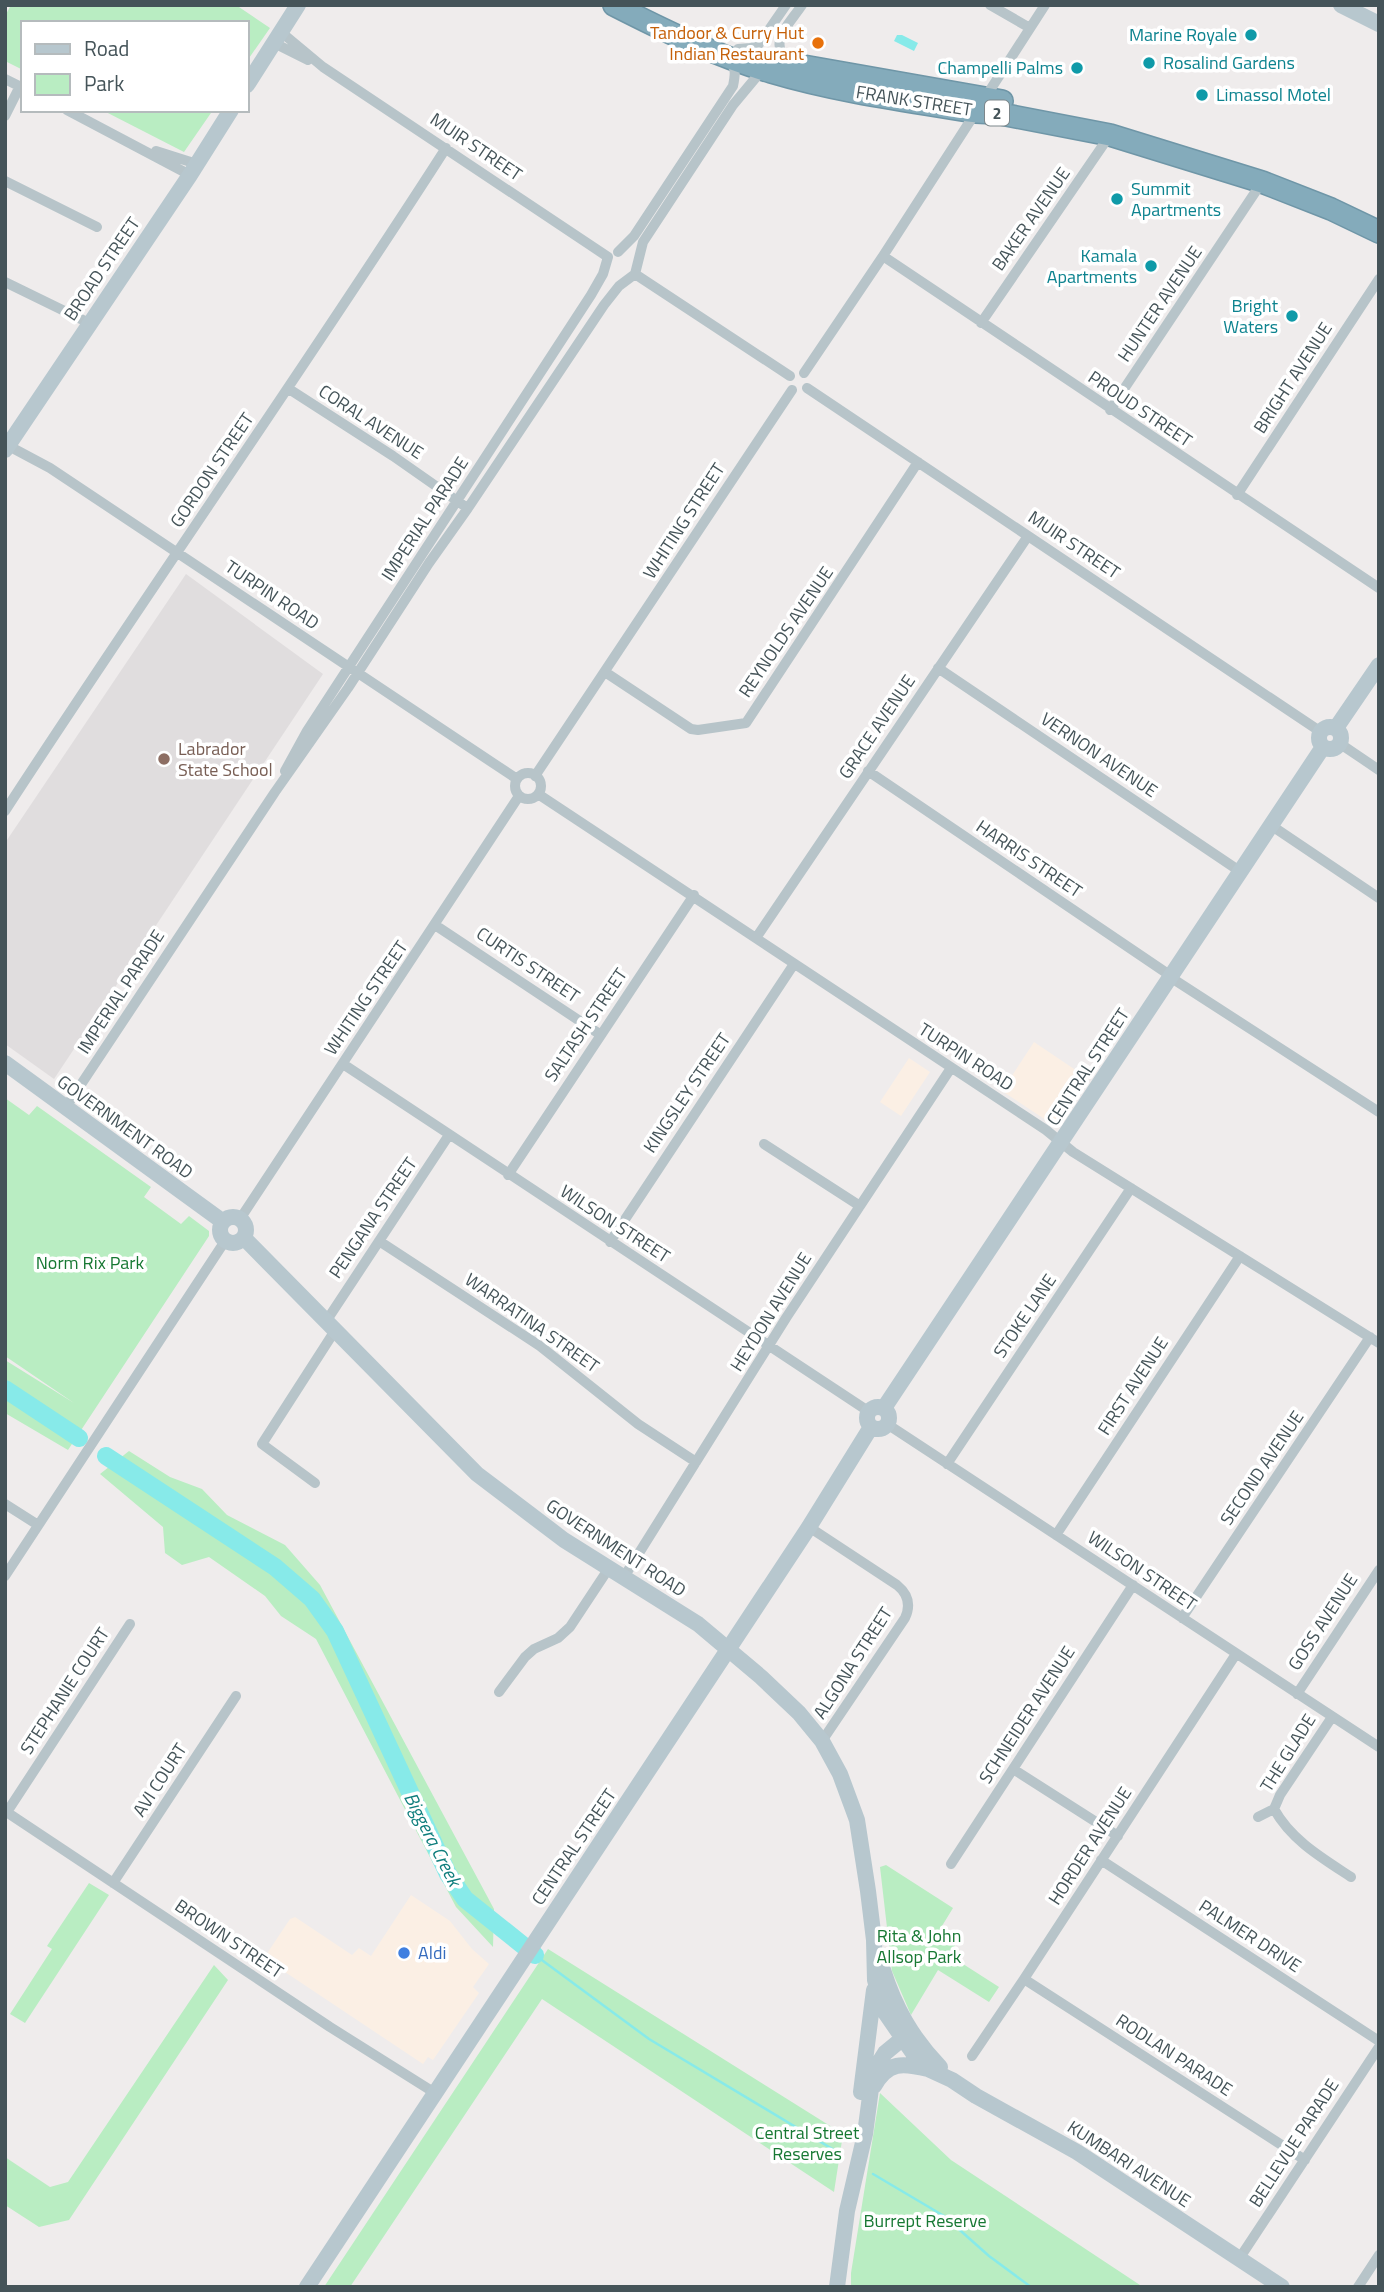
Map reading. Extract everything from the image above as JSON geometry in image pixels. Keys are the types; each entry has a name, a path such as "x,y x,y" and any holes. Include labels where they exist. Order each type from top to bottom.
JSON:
{"highway":[{"name":"FRANK STREET","path":"614,5 689,42 779,68 827,87 980,106 1083,115 1155,134 1271,172 1379,218"},
{"name":"FRANK STREET","path":"640,5 729,52"},
{"name":"FRANK STREET","path":"980,106 996,113 1110,135 1262,182 1331,209 1379,232"}],"main road":[{"path":"248,83 298,5"},
{"path":"1341,5 1379,24"},
{"name":"BROAD STREET","path":"6,446 230,112"},
{"name":"CENTRAL STREET","path":"307,2287 809,1527 878,1418 1379,665"},
{"name":"GOVERNMENT ROAD","path":"5,1063 222,1221"},
{"path":"230,1217 240,1219 246,1227 244,1237 237,1243 225,1241 220,1234 222,1221 230,1217"},
{"name":"GOVERNMENT ROAD","path":"244,1237 477,1474 564,1539 698,1624 729,1648 799,1713 822,1741 840,1774 857,1820 863,1848 874,1940 875,1980 866,2095"},
{"name":"GOVERNMENT ROAD","path":"874,1940 904,2031"},
{"name":"GOVERNMENT ROAD","path":"875,1980 884,2011 904,2031"},
{"name":"GOVERNMENT ROAD","path":"837,2287 847,2211 848,2177 872,2055 882,2041 904,2031"},
{"name":"KUMBARI AVENUE","path":"904,2031 928,2069 1077,2152 1282,2287"},
{"name":"KUMBARI AVENUE","path":"904,2031 952,2080"},
{"name":"GOVERNMENT ROAD","path":"866,2095 883,2072 895,2066 909,2064 928,2069"}],"street":[{"path":"729,52 758,44 786,5"},
{"path":"779,68 779,42 802,5"},
{"path":"990,5 1030,27"},
{"path":"804,373 1045,5"},
{"name":"MUIR STREET","path":"277,37 611,258"},
{"name":"IMPERIAL PARADE","path":"352,671 468,509 604,305 633,273 643,243 733,86 736,75 729,52"},
{"name":"IMPERIAL PARADE","path":"66,1107 288,776 457,501 591,295 611,258 634,236 761,72 779,68"},
{"path":"5,79 21,87 5,116"},
{"path":"70,112 193,170"},
{"name":"BAKER AVENUE","path":"981,323 1110,135"},
{"name":"GORDON STREET","path":"5,811 101,664 289,389 446,148"},
{"path":"5,181 97,227"},
{"name":"HUNTER AVENUE","path":"1110,410 1262,182"},
{"name":"PROUD STREET","path":"883,256 1379,588"},
{"path":"633,273 632,259 611,258 614,274 633,273 790,376"},
{"name":"BRIGHT AVENUE","path":"1237,495 1379,279"},
{"path":"5,282 89,323"},
{"path":"794,372 804,373 809,381 807,388 799,393 792,390 788,383 790,376 794,372"},
{"name":"MUIR STREET","path":"807,388 1379,770"},
{"name":"CORAL AVENUE","path":"289,389 393,456 468,509"},
{"name":"WHITING STREET","path":"535,776 792,390"},
{"path":"503,428 516,437"},
{"name":"TURPIN ROAD","path":"6,446 50,468 517,779"},
{"name":"REYNOLDS AVENUE","path":"605,672 691,729 746,723 918,462"},
{"name":"GRACE AVENUE","path":"756,938 1028,536"},
{"name":"VERNON AVENUE","path":"938,668 1241,872"},
{"name":"HARRIS STREET","path":"868,771 1171,977 1377,1108"},
{"path":"523,774 535,776 541,784 538,794 529,799 519,796 515,788 517,779 523,774"},
{"name":"TURPIN ROAD","path":"538,794 694,895 1046,1130 1061,1143 1374,1340"},
{"name":"WHITING STREET","path":"240,1219 519,796"},
{"path":"1272,826 1379,898"},
{"name":"SALTASH STREET","path":"508,1175 694,895"},
{"name":"CURTIS STREET","path":"435,925 600,1035"},
{"name":"KINGSLEY STREET","path":"610,1242 794,964"},
{"name":"WILSON STREET","path":"343,1064 1379,1747"},
{"name":"HEYDON AVENUE","path":"624,1577 769,1346 951,1069"},
{"name":"PENGANA STREET","path":"315,1483 262,1444 379,1241 449,1135"},
{"path":"764,1144 860,1206"},
{"name":"STOKE LANE","path":"947,1464 1132,1188"},
{"path":"5,1576 225,1241"},
{"name":"WARRATINA STREET","path":"379,1241 540,1346 638,1424 696,1462"},
{"name":"FIRST AVENUE","path":"1056,1535 1240,1256"},
{"name":"SECOND AVENUE","path":"1182,1618 1374,1340"},
{"path":"5,1504 38,1525"},
{"name":"ALGONA STREET","path":"809,1527 897,1585 905,1593 908,1603 905,1618 822,1741"},
{"path":"499,1692 524,1657 534,1649 558,1638 570,1627 609,1568"},
{"name":"GOSS AVENUE","path":"1297,1694 1379,1570"},
{"name":"SCHNEIDER AVENUE","path":"951,1864 1133,1585"},
{"name":"STEPHANIE COURT","path":"6,1811 130,1624"},
{"name":"HORDER AVENUE","path":"972,2056 1236,1654"},
{"name":"AVI COURT","path":"113,1882 236,1696"},
{"name":"THE GLADE","path":"1258,1817 1274,1809 1280,1795 1332,1717"},
{"path":"1013,1769 1118,1836"},
{"name":"THE GLADE","path":"1274,1809 1308,1849 1351,1877"},
{"name":"BROWN STREET","path":"6,1811 330,2027 435,2093"},
{"name":"PALMER DRIVE","path":"1101,1860 1379,2041"},
{"name":"RODLAN PARADE","path":"1024,1979 1305,2160"},
{"name":"BELLEVUE PARADE","path":"1239,2259 1379,2048"},
{"path":"1358,2287 1379,2255"}],"shaded area":[{"name":"Labrador State School","path":"186,574 323,674 54,1079 5,1044 5,843"},
{"path":"1034,1042 1089,1079 1061,1122 1052,1124 1002,1091"},
{"path":"909,1058 930,1072 901,1116 880,1102"},
{"path":"411,1895 450,1921 472,1949 489,1964 473,1987 479,1993 433,2060 428,2057 423,2064 264,1958 290,1919 295,1917 352,1955 359,1948 371,1956"}],"green space":[{"path":"11,5 236,5 270,28 248,60 248,21 21,21 21,69 5,61 5,16"},
{"path":"106,112 212,112 184,152"},
{"name":"Norm Rix Park","path":"5,1098 29,1115 37,1106 151,1187 144,1197 181,1224 189,1216 209,1231 209,1236 68,1450 5,1413 5,1360 74,1403 5,1356"},
{"path":"129,1451 170,1477 202,1489 227,1515 285,1545 320,1585 494,1909 493,1947 456,1907 316,1639 281,1616 265,1596 209,1557 182,1565 165,1553 163,1527 100,1474"},
{"name":"Rita & John Allsop Park","path":"886,1865 953,1908 942,1926 960,1938 949,1955 999,1987 989,2002 938,1970 911,2015 892,1971 880,1867"},
{"path":"89,1883 109,1895 25,2023 10,2014 52,1949 47,1946"},
{"name":"Central Street Reserves","path":"548,1949 843,2134 834,2192 542,1999 350,2287 324,2287"},
{"path":"214,1965 228,1980 69,2220 39,2227 5,2205 5,2157 50,2187 68,2182"},
{"name":"Burrept Reserve","path":"880,2093 951,2160 1143,2287 851,2287"}],"water":[{"path":"897,35 918,43 914,51 894,41"}],"waterway":[{"name":"Biggera Creek","path":"5,1389 79,1438"},
{"name":"Biggera Creek","path":"106,1456 275,1567 312,1599 335,1631 448,1874 465,1899 535,1955"},
{"name":"Biggera Creek","path":"535,1955 649,2039 839,2153"},
{"name":"Biggera Creek","path":"873,2174 944,2216 989,2256 1031,2287"}],"place":[{"name":"Marine Royale","path":"1251,35"},
{"name":"Tandoor & Curry Hut Indian Restaurant","path":"818,43"},
{"name":"Rosalind Gardens","path":"1149,63"},
{"name":"Champelli Palms","path":"1077,68"},
{"name":"Limassol Motel","path":"1202,95"},
{"name":"Summit Apartments","path":"1117,199"},
{"name":"Kamala Apartments","path":"1151,266"},
{"name":"Bright Waters","path":"1292,316"},
{"name":"Labrador State School","path":"164,759"},
{"name":"Aldi","path":"404,1953"}]}
